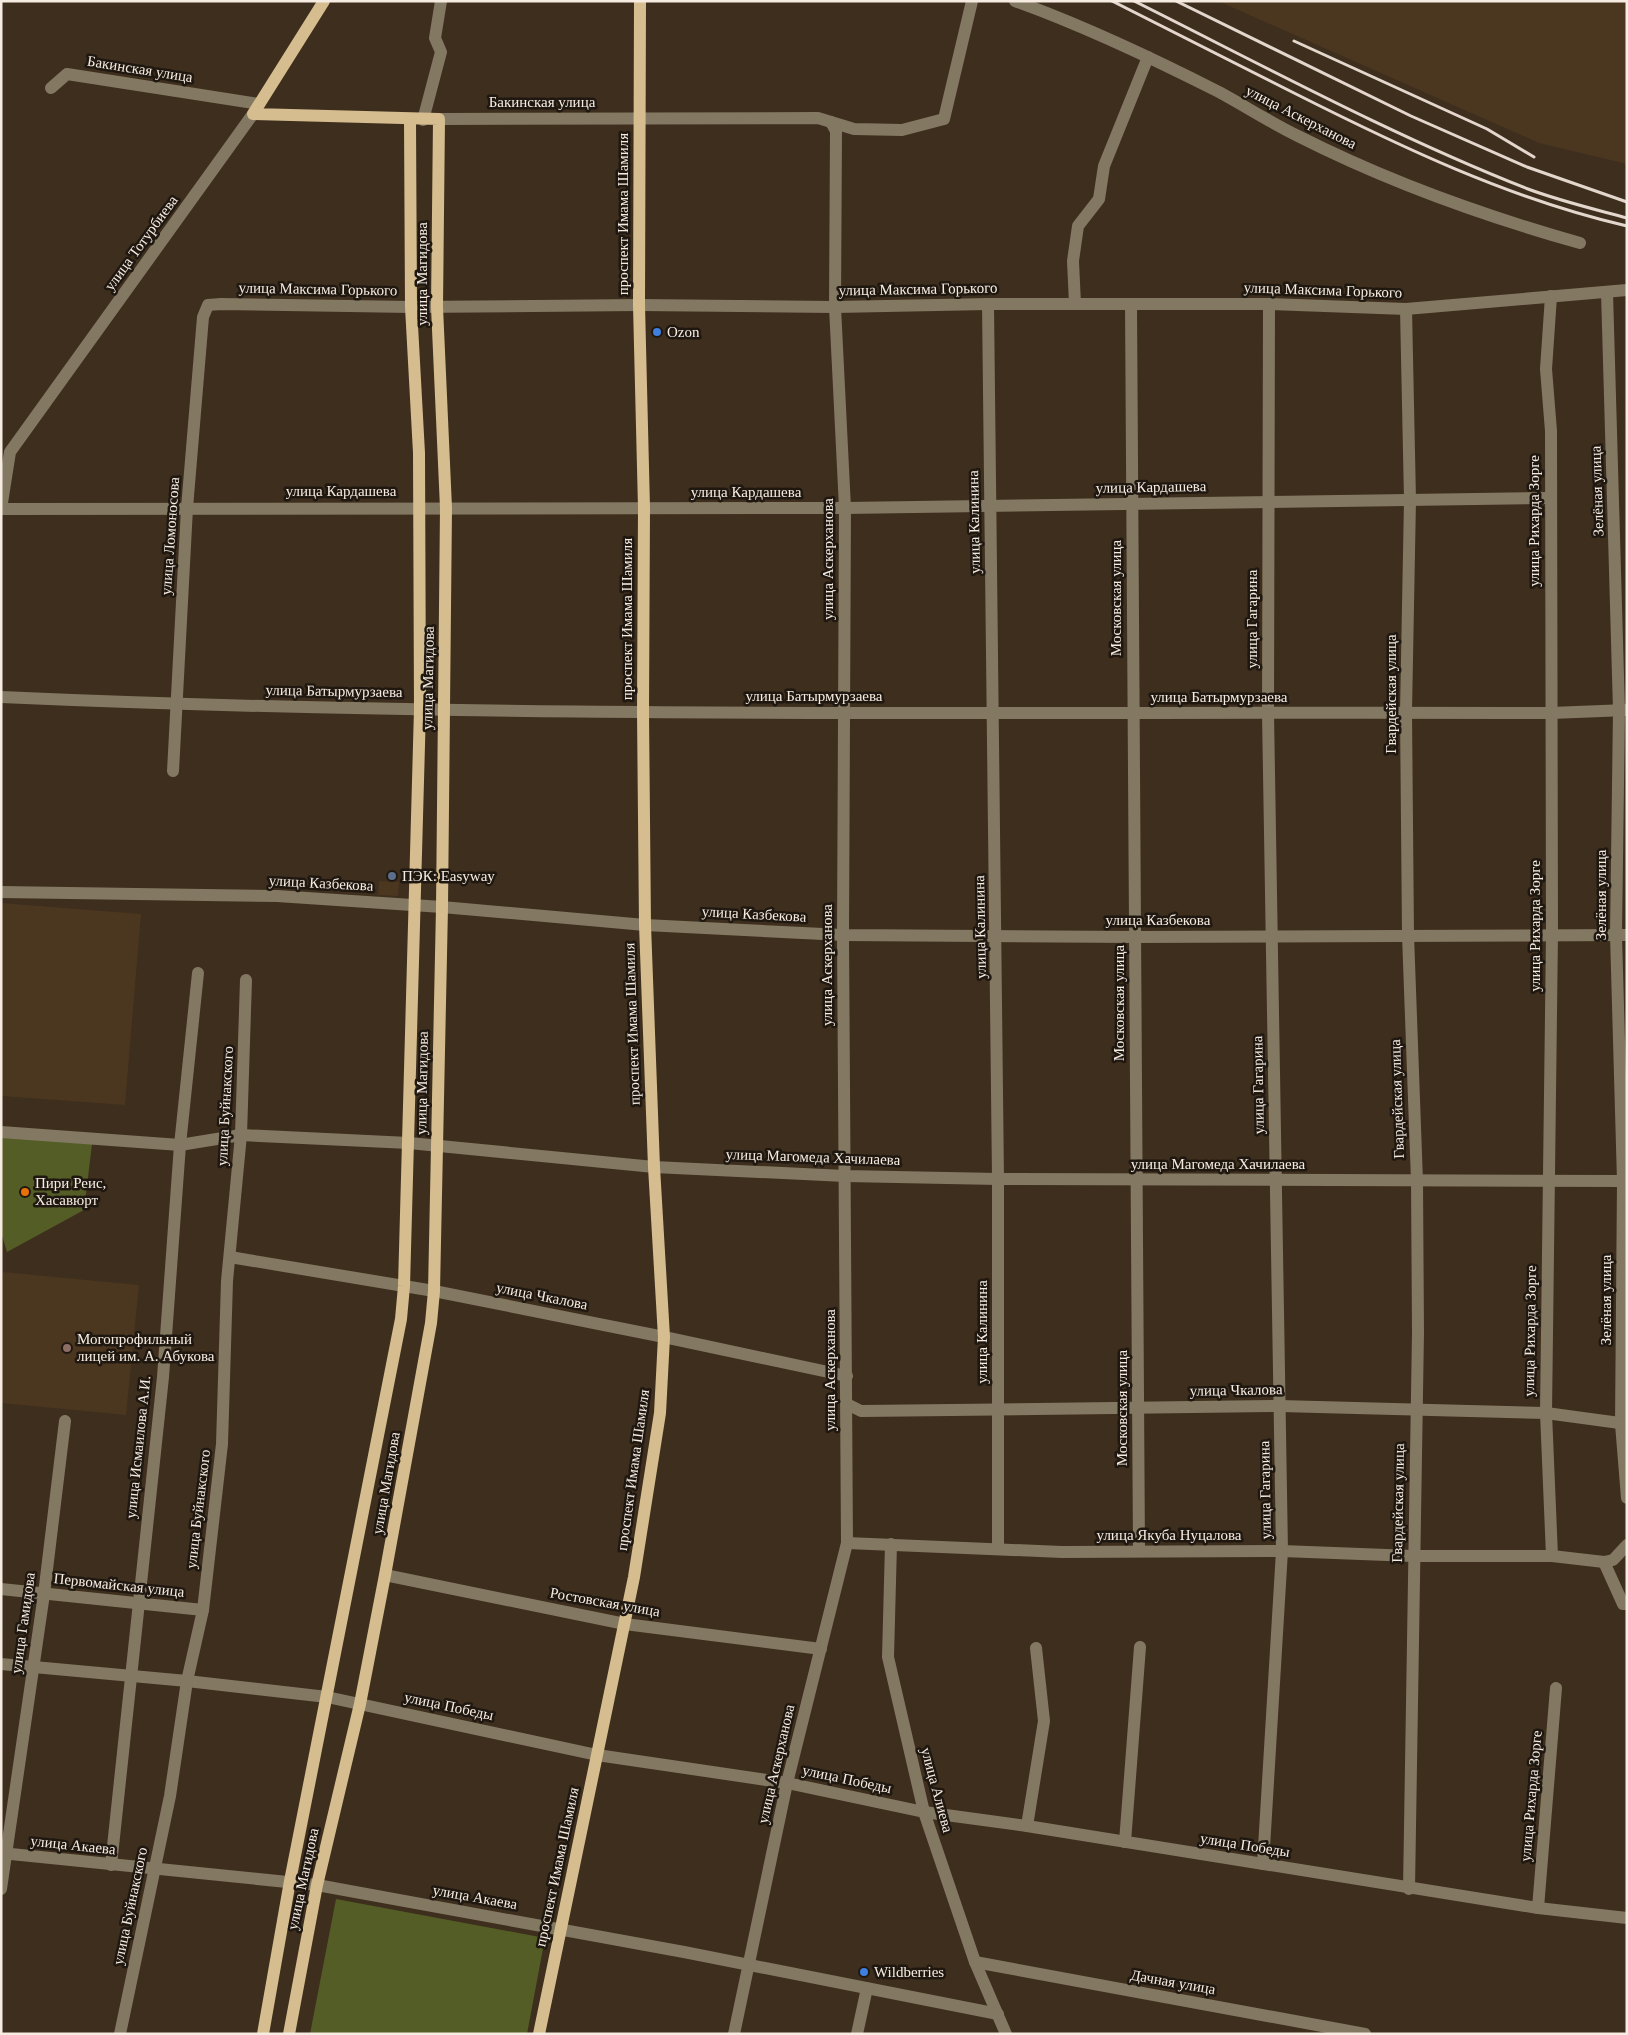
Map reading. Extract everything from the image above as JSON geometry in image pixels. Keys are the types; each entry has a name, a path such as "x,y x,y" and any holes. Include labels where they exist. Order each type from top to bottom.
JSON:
{"main road":[{"name":"проспект Имама Шамиля","path":"539,2034 634,1577 660,1413 664,1336 654,1166 645,925 644,508 638,306 640,1"},
{"name":"улица Тотурбиева","path":"256,109 321,2"},
{"name":"Бакинская улица","path":"256,109 416,120 439,119"},
{"name":"улица Магидова","path":"289,2034 318,1885 360,1704 431,1323 434,1291 442,907 446,508 437,307 439,119"},
{"name":"улица Магидова","path":"263,2034 290,1881 400,1319 404,1286 420,709 419,452 411,307 416,120"}],"street":[{"name":"улица Магидова","path":"416,120 441,52 435,38 441,1"},
{"path":"831,122 854,129 902,130 944,119 972,1"},
{"name":"улица Аскерханова","path":"1015,1 1108,38 1220,92 1298,136 1370,169 1449,201 1523,227 1580,244"},
{"path":"1075,304 1073,261 1078,226 1099,199 1104,166 1148,57"},
{"name":"Бакинская улица","path":"51,88 67,74 256,109"},
{"name":"улица Тотурбиева","path":"1,509 10,452 256,109"},
{"name":"Бакинская улица","path":"439,119 818,118 831,122"},
{"name":"улица Аскерханова","path":"734,2034 787,1783 847,1543 843,935 845,508 835,307 836,131 831,122"},
{"name":"улица Максима Горького","path":"208,305 835,307 988,304 1269,304 1406,309 1627,290"},
{"name":"Зелёная улица","path":"1607,292 1623,710 1624,1424 1627,1498"},
{"name":"улица Рихарда Зорге","path":"1551,296 1546,369 1551,431 1552,934 1546,1413 1552,1556"},
{"name":"улица Калинина","path":"988,304 998,1179 998,1549"},
{"name":"Московская улица","path":"1131,304 1139,1552"},
{"name":"улица Гагарина","path":"1263,1864 1282,1551 1268,713 1269,304"},
{"name":"улица Ломоносова","path":"173,771 187,508 203,318 208,305"},
{"name":"Гвардейская улица","path":"1406,309 1410,500 1406,712 1408,935 1417,1181 1417,1410 1409,1888"},
{"name":"улица Кардашева","path":"1,509 845,508 1550,498"},
{"name":"улица Батырмурзаева","path":"1,697 176,704 643,712 1134,714 1623,710"},
{"name":"улица Казбекова","path":"1,892 277,896 442,907 645,925 843,935 1135,937 1622,935"},
{"name":"улица Исмаилова А.И.","path":"110,1865 163,1377 180,1146 198,972"},
{"name":"улица Буйнакского","path":"120,2034 170,1796 187,1680 203,1610 222,1444 227,1281 241,1135 246,980"},
{"name":"улица Магомеда Хачилаева","path":"1,1132 180,1146 241,1135 409,1143 654,1166 846,1176 1276,1181 1625,1181"},
{"name":"улица Чкалова","path":"230,1257 434,1291 664,1336 847,1376"},
{"name":"улица Чкалова","path":"847,1404 861,1411 1280,1406 1546,1413 1624,1424"},
{"name":"улица Гамидова","path":"1,1888 4,1854 44,1594 65,1420"},
{"name":"улица Якуба Нуцалова","path":"847,1543 1062,1552 1282,1551 1414,1556 1552,1556 1604,1562"},
{"name":"улица Алиева","path":"891,1544 888,1657 924,1812 975,1962 1006,2034"},
{"path":"1627,1545 1613,1560 1604,1562 1623,1604 1627,1604"},
{"name":"Ростовская улица","path":"385,1575 625,1624 820,1649"},
{"name":"Первомайская улица","path":"1,1589 203,1610"},
{"path":"1125,1842 1140,1647"},
{"path":"1027,1826 1044,1721 1036,1648"},
{"name":"улица Победы","path":"1,1664 187,1680 327,1698 597,1755 787,1783 924,1812 1027,1826 1538,1908 1627,1918"},
{"name":"улица Рихарда Зорге","path":"1538,1908 1556,1688"},
{"name":"улица Акаева","path":"4,1854 318,1885 998,2014"},
{"name":"Дачная улица","path":"975,1962 1365,2034"},
{"path":"857,2034 866,1988"}],"shaded area":[{"path":"1218,1 1627,1 1627,164 1539,143"},
{"path":"379,881 399,882 398,896 378,895"},
{"path":"1,903 141,914 125,1105 1,1096"},
{"name":"Могопрофильный лицей им. А. Абукова","path":"3,1272 139,1285 126,1415 1,1403 1,1293"}],"green space":[{"path":"1,1137 92,1144 84,1210 7,1252 1,1232"},
{"path":"336,1899 545,1938 527,2034 310,2034"}],"railway":[{"path":"1112,1 1334,113 1457,170 1583,215 1627,226"},
{"path":"1134,1 1329,100 1428,146 1528,189 1577,205 1627,218"},
{"path":"1176,1 1411,116 1527,167 1627,202"},
{"path":"1294,41 1487,129 1534,157"}],"place":[{"name":"Ozon","path":"657,332"},
{"name":"ПЭК: Easyway","path":"392,876"},
{"name":"Пири Реис, Хасавюрт","path":"25,1192"},
{"name":"Могопрофильный лицей им. А. Абукова","path":"67,1348"},
{"name":"Wildberries","path":"864,1972"}]}
